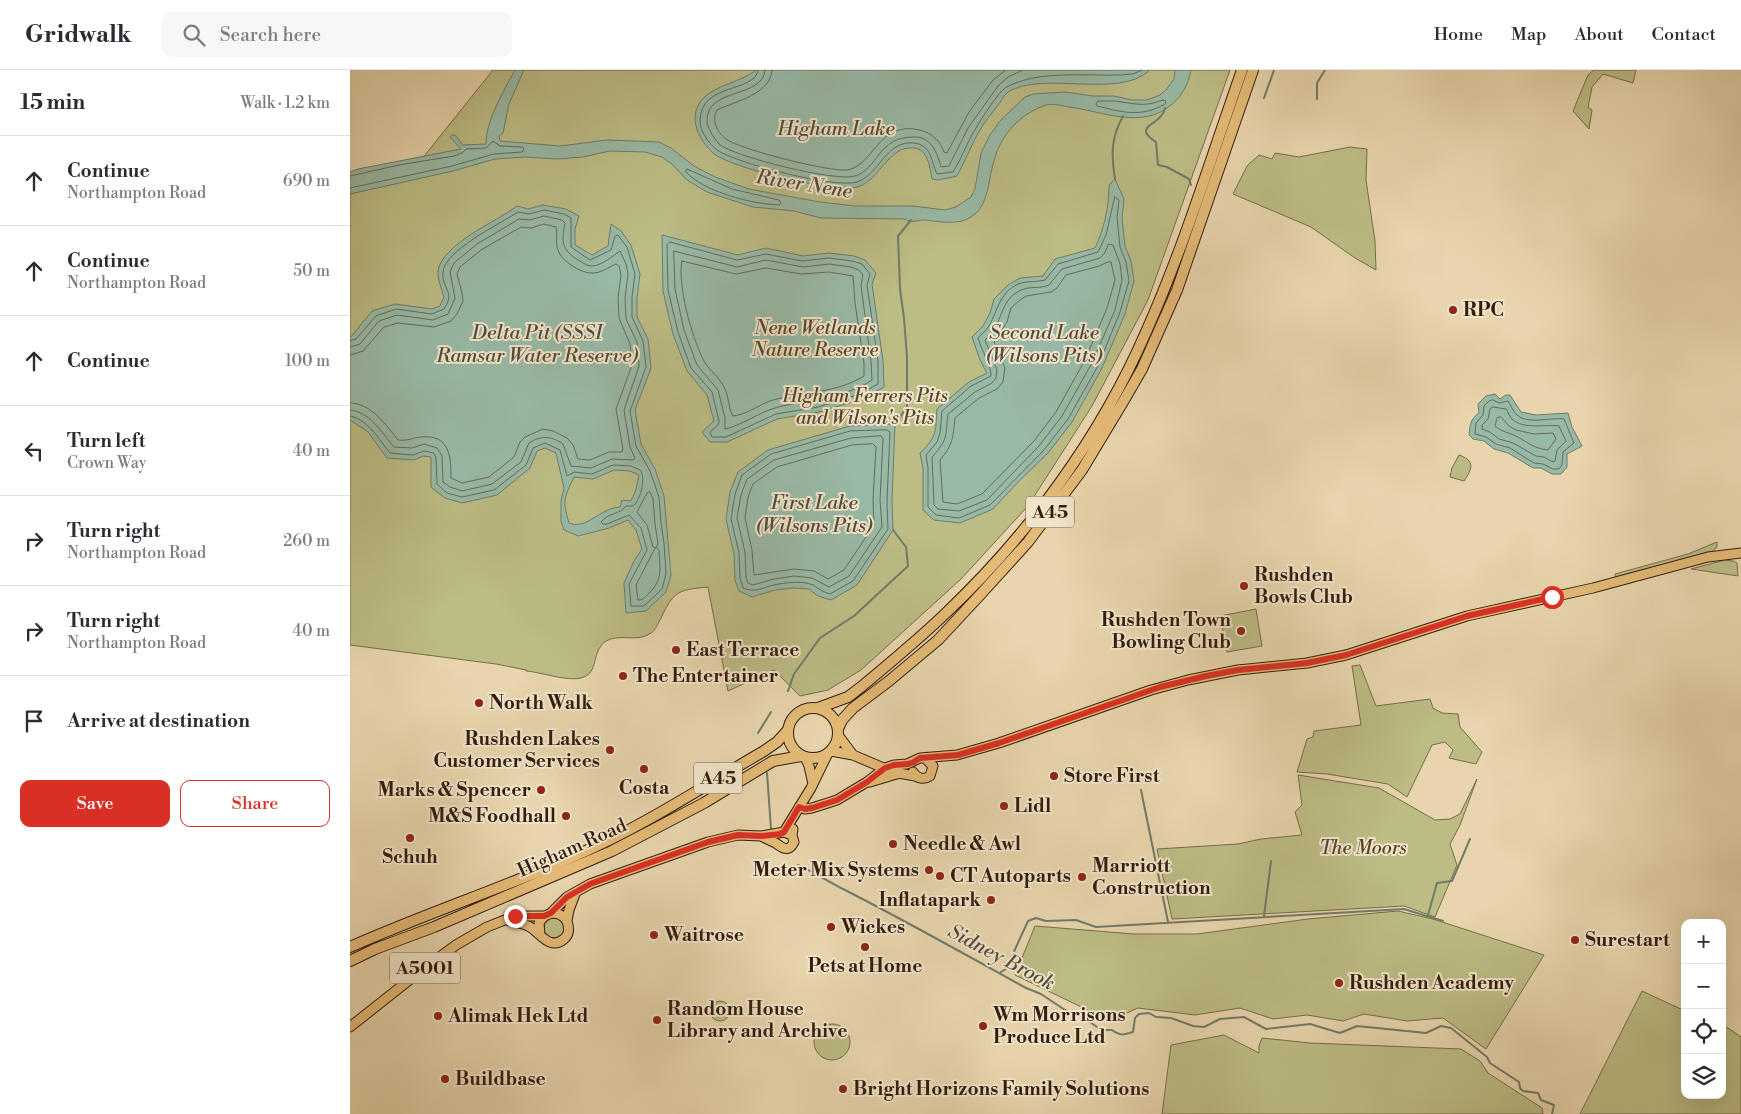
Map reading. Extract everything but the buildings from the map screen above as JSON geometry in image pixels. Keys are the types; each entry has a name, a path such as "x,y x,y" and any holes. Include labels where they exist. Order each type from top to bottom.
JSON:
{"highway":[{"name":"A45","path":"818,708 848,696 861,688 946,614 1021,532 1072,466 1115,395 1146,334 1188,227 1242,70"},
{"name":"A45","path":"838,732 842,720 853,708 889,682 938,640 974,602 1028,542 1082,470 1137,377 1167,314 1199,231 1253,70"},
{"path":"806,708 818,708 829,713 836,723 838,732 837,741 830,752 817,758 803,756 790,746 787,731 795,715 806,708"},
{"name":"A45","path":"350,947 536,872 608,840 659,813 764,751 777,742 787,731"},
{"name":"Higham Road","path":"350,961 612,851 704,803 772,761 803,756"}],"main road":[{"path":"799,807 805,809 823,805 848,794 885,768 914,762 920,758 949,756 999,743 1151,690 1188,680 1238,670 1307,663 1346,655 1467,616 1593,588 1708,557 1741,553"},
{"path":"838,732 853,755"},
{"path":"777,844 777,839 785,833 830,752 853,755 885,768 922,779 927,778 932,773 933,768 932,763 926,758"},
{"path":"803,756 809,766 813,784"},
{"path":"933,768 949,756"},
{"path":"914,762 912,769 915,776"},
{"path":"867,782 900,773"},
{"path":"540,935 539,923 567,897 590,884 708,842 738,835 761,836 785,833"},
{"path":"761,836 784,849 790,848 794,842 785,833"},
{"path":"506,920 527,926 548,942 560,942 569,933 569,910 574,894"},
{"name":"A5001","path":"350,1027 456,945 487,927 520,915 559,914 568,921"}],"green space":[{"name":"Nene Wetlands Nature Reserve","path":"493,70 1230,70 1148,300 1092,406 1028,506 961,579 861,670 828,690 800,696 774,670 728,691 708,587 690,589 678,593 670,602 656,628 646,636 617,638 606,641 599,649 590,673 580,678 565,678 496,664 350,645 350,194 405,180"},
{"path":"1594,70 1636,70 1633,83 1603,74 1592,87 1588,107 1592,110 1589,129 1573,111 1588,75"},
{"path":"1350,147 1367,149 1366,180 1375,241 1376,270 1355,258 1311,227 1233,194 1247,166 1259,155 1272,159 1275,153 1299,157"},
{"path":"1459,455 1468,460 1471,466 1464,481 1450,477 1452,468"},
{"path":"1717,542 1717,547 1711,553 1616,579 1615,574 1688,554"},
{"path":"1725,560 1737,563 1738,576 1691,569"},
{"name":"Rushden Town Bowling Club","path":"1256,609 1262,646 1227,652 1220,616"},
{"path":"1360,665 1376,706 1430,699 1433,708 1442,713 1458,714 1460,727 1482,752 1476,764 1449,758 1453,750 1445,742 1432,745 1407,797 1388,784 1327,774 1297,772 1307,739 1313,737 1314,731 1361,725 1352,666"},
{"name":"The Moors","path":"1298,775 1379,788 1435,820 1450,819 1460,814 1477,779 1460,825 1450,844 1457,865 1435,917 1404,906 1172,919 1157,849 1238,844 1261,839 1302,835 1295,812 1302,805"},
{"name":"Rushden Academy","path":"1398,911 1433,919 1544,955 1486,1049 1443,1018 1407,1021 1364,1014 1343,1021 1307,1015 1273,1019 1240,1008 1195,1015 1138,1008 1118,1017 1102,1017 1015,975 1035,926 1134,934 1197,934 1308,919"},
{"path":"554,918 561,921 564,928 561,935 554,938 547,935 544,928 547,921"},
{"path":"1642,991 1681,1009 1681,1099 1726,1099 1726,1027 1741,1037 1741,1114 1580,1114"},
{"path":"720,1001 727,1004 730,1011 727,1018 720,1021 713,1018 710,1011 713,1004"},
{"path":"832,1024 845,1029 850,1042 845,1055 832,1060 819,1055 814,1042 819,1029"},
{"path":"1224,1035 1259,1053 1262,1038 1310,1043 1461,1049 1480,1061 1488,1073 1542,1108 1543,1114 1162,1114 1171,1045"}],"water":[{"path":"515,70 524,70 509,104 503,133 499,136 500,141 560,146 607,140 659,142 671,148 694,166 715,177 749,189 820,202 855,206 913,206 945,210 956,207 971,197 975,189 981,153 990,135 1000,121 1025,97 1033,94 1065,92 1147,100 1160,95 1166,90 1174,79 1175,70 1191,70 1187,85 1179,97 1160,112 1147,116 1135,118 1122,117 1052,104 1043,106 1026,115 1018,121 1001,143 994,161 983,204 971,217 957,222 821,218 794,211 753,207 707,192 687,180 673,165 662,157 645,152 610,151 583,157 557,159 525,157 495,159 453,171 350,194 350,172 358,169 461,149 450,137 452,135 455,135 463,145 486,144 492,116"},
{"name":"Higham Lake","path":"756,70 1150,70 1136,79 1119,83 1060,83 1023,86 1008,92 984,123 957,176 938,180 932,179 925,155 919,149 914,148 897,152 865,183 857,187 845,188 806,183 759,172 722,158 712,152 704,143 700,137 695,120 695,114 701,101 715,90 741,79"},
{"name":"Second Lake (Wilsons Pits)","path":"1115,179 1124,199 1122,218 1125,246 1131,261 1134,281 1125,314 1102,368 1072,422 1048,453 993,509 960,523 934,520 923,510 923,468 920,453 933,437 937,409 969,382 987,373 972,337 983,326 990,313 994,299 1008,285 1020,278 1043,276 1055,259 1095,248 1105,218 1109,185"},
{"name":"Delta Pit (SSSI Ramsar Water Reserve)","path":"543,205 566,209 579,216 575,229 575,245 592,255 608,246 611,224 621,231 631,245 640,274 637,317 648,339 651,368 635,410 641,444 655,469 664,496 671,575 666,592 646,611 626,613 624,583 642,549 636,530 628,520 609,528 578,536 564,530 561,521 561,501 564,488 556,453 545,448 537,451 530,468 497,495 462,503 445,498 431,487 431,457 423,456 414,460 387,458 368,432 350,420 350,338 372,311 395,304 432,309 440,306 444,297 438,271 442,261 449,252 471,234 517,206 528,209","holes":["614,470 630,471 639,475 636,490 631,501 622,500 620,507 609,509 584,523 569,523 565,509 565,499 574,477 593,479"]},
{"path":"662,235 738,255 766,248 803,256 829,253 854,256 865,260 876,273 872,284 883,361 884,387 862,399 819,412 777,419 727,442 710,442 702,432 714,421 707,395 687,371 673,334 663,291"},
{"path":"1495,394 1500,399 1510,395 1521,412 1536,415 1568,413 1572,427 1582,446 1567,454 1567,467 1561,474 1552,474 1541,468 1533,468 1508,453 1494,449 1484,441 1473,439 1469,435 1472,420 1479,413 1478,404 1486,396"},
{"name":"First Lake (Wilsons Pits)","path":"895,424 892,500 893,530 857,585 831,600 818,596 809,589 775,590 752,597 739,591 735,580 734,554 726,519 730,492 738,472 768,450 850,426"}],"waterway":[{"path":"1264,98 1274,70"},
{"path":"1317,99 1317,83 1325,70"},
{"path":"1165,108 1163,114 1150,125 1146,132 1156,142 1158,165 1167,167 1189,179 1191,185"},
{"path":"1115,179 1113,146 1116,132 1123,116"},
{"path":"895,424 907,407 907,357 900,289 898,236 911,220"},
{"path":"788,691 794,674 820,638 854,616 908,566 906,547 893,530"},
{"path":"758,733 771,712"},
{"path":"767,773 771,829"},
{"path":"1141,790 1168,922"},
{"path":"1428,915 1437,883 1452,881 1470,839"},
{"path":"1264,916 1271,861"},
{"name":"Sidney Brook","path":"798,865 1026,988 1041,994 1065,1010 1083,1017 1101,1030 1112,1030 1122,1034 1133,1032 1135,1018 1139,1014 1149,1013 1156,1017 1171,1018 1193,1026 1204,1027 1220,1019 1244,1017 1266,1029 1310,1024 1340,1033 1357,1026 1426,1033 1441,1026 1451,1028 1487,1057 1490,1063 1519,1082 1520,1088 1523,1091 1538,1093 1541,1100 1554,1105 1552,1114"},
{"path":"1001,972 1006,969 1028,921 1036,918 1046,921 1076,920 1096,927 1404,909 1443,921"}],"place":[{"name":"RPC","path":"1453,310"},
{"name":"Rushden Bowls Club","path":"1244,586"},
{"name":"Rushden Town Bowling Club","path":"1241,631"},
{"name":"East Terrace","path":"676,650"},
{"name":"The Entertainer","path":"623,676"},
{"name":"North Walk","path":"479,703"},
{"name":"Rushden Lakes Customer Services","path":"610,750"},
{"name":"Costa","path":"644,769"},
{"name":"Store First","path":"1054,776"},
{"name":"Marks & Spencer","path":"541,790"},
{"name":"Lidl","path":"1004,806"},
{"name":"M&S Foodhall","path":"566,816"},
{"name":"Schuh","path":"410,838"},
{"name":"Needle & Awl","path":"893,844"},
{"name":"Meter Mix Systems","path":"929,870"},
{"name":"CT Autoparts","path":"940,876"},
{"name":"Marriott Construction","path":"1082,877"},
{"name":"Inflatapark","path":"991,900"},
{"name":"Wickes","path":"831,927"},
{"name":"Waitrose","path":"654,935"},
{"name":"Surestart","path":"1575,940"},
{"name":"Pets at Home","path":"865,947"},
{"name":"Rushden Academy","path":"1339,983"},
{"name":"Alimak Hek Ltd","path":"438,1016"},
{"name":"Random House Library and Archive","path":"657,1020"},
{"name":"Wm Morrisons Produce Ltd","path":"983,1026"},
{"name":"Buildbase","path":"445,1079"},
{"name":"Bright Horizons Family Solutions","path":"843,1089"}],"route":[{"path":"515,916 544,916 551,913 567,897 590,884 724,837 780,834 784,832 799,807 805,809 812,808 837,800 867,782 879,771 894,765 908,764 920,758 958,755 999,743 1151,690 1188,680 1238,670 1307,663 1346,655 1467,616 1552,597"}],"water label":[{"name":"River Nene","path":"804,185"}],"park label":[{"name":"Higham Ferrers Pits and Wilson's Pits","path":"865,407"}]}
